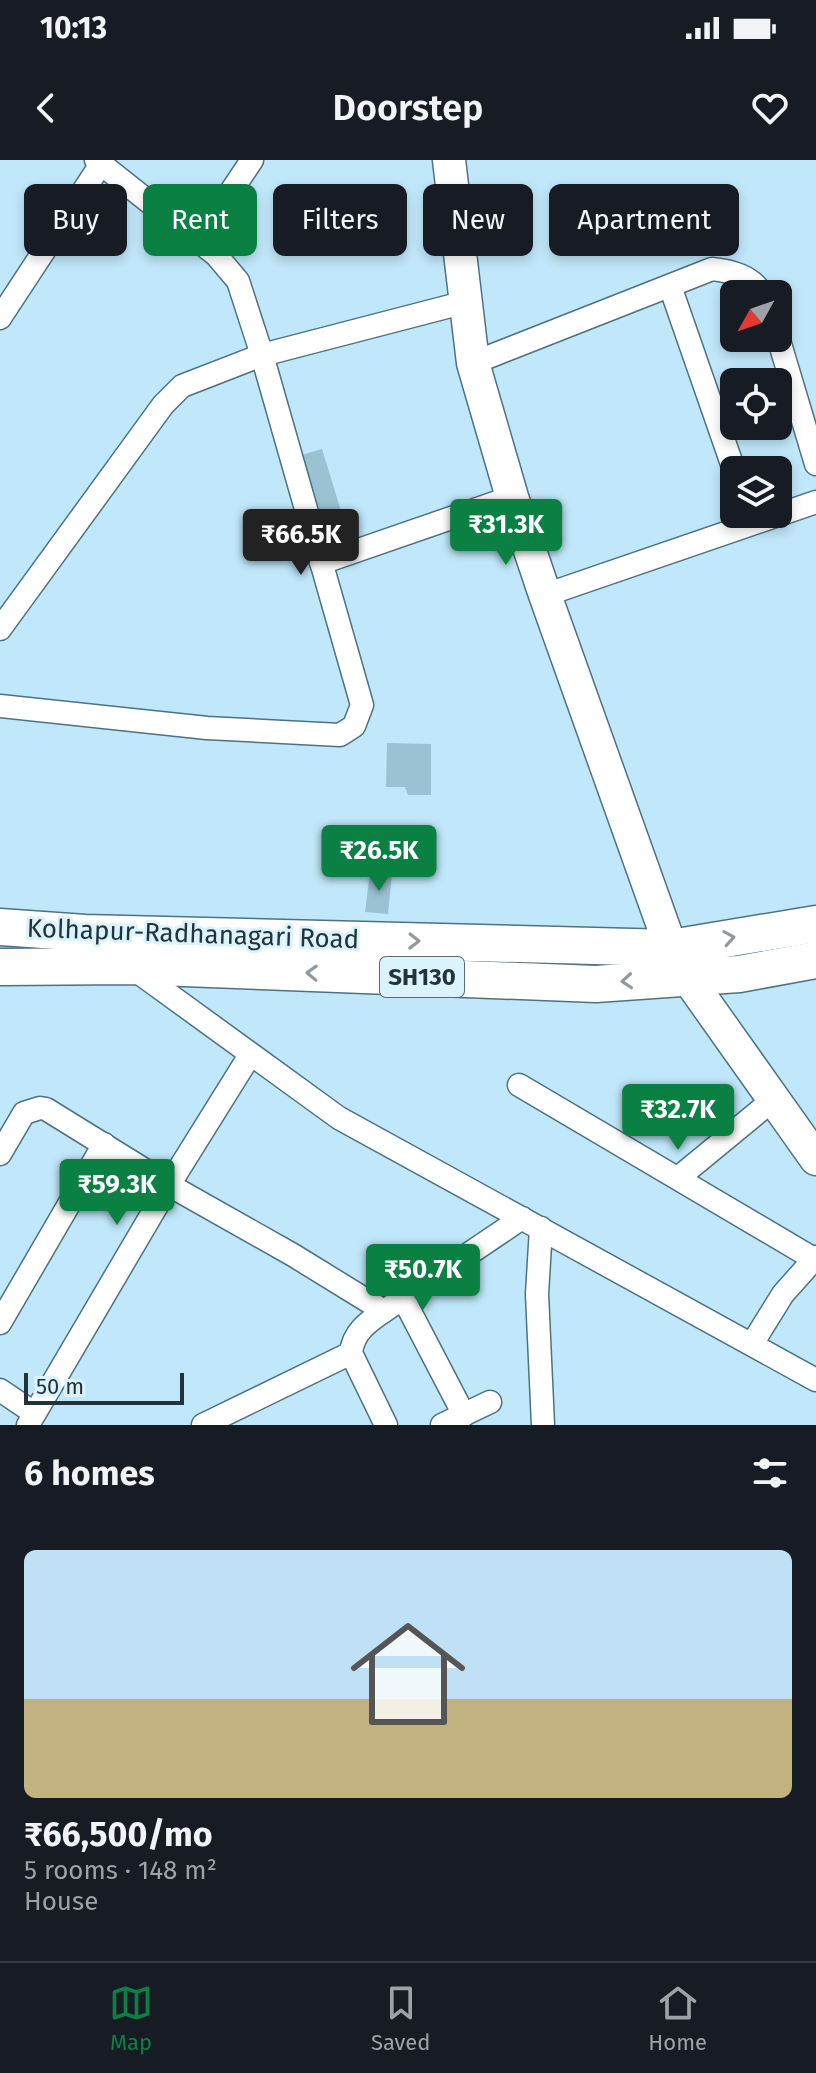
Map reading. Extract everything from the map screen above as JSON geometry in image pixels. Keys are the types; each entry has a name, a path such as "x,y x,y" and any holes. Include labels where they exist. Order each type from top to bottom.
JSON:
{"main road":[{"path":"449,160 473,363 512,497 545,595 679,962 816,1159"},
{"name":"Kolhapur-Radhanagari Road","path":"14,967 131,966 596,984 816,924"},
{"name":"Kolhapur-Radhanagari Road","path":"0,927 679,962 739,974 816,960"}],"street":[{"path":"236,184 252,160"},
{"path":"0,318 98,162 143,198"},
{"path":"0,706 207,728 340,735 354,726 362,705 262,355 238,281 217,256"},
{"path":"473,363 712,269 729,271 752,280"},
{"path":"670,286 729,456"},
{"path":"0,629 163,405 182,386 262,355 466,302"},
{"path":"782,352 816,464"},
{"path":"321,563 512,497"},
{"path":"792,508 816,502"},
{"path":"545,595 727,528"},
{"path":"85,933 339,1118 816,1380"},
{"path":"0,1390 31,1419 250,1055"},
{"path":"519,1085 815,1258 783,1294 752,1344"},
{"path":"678,1178 774,1099"},
{"path":"0,1154 24,1113 46,1109 169,1185 293,1255 394,1304 464,1415"},
{"path":"0,1323 104,1144"},
{"path":"386,1425 351,1353 355,1335 394,1304 531,1223"},
{"path":"531,1223 543,1425"},
{"path":"203,1425 351,1353"},
{"path":"442,1425 490,1402"}],"building":[{"path":"322,449 342,514 314,523 294,457"},
{"path":"387,743 431,744 431,795 408,795 405,787 386,787"},
{"path":"370,872 392,874 388,914 365,912"}]}
